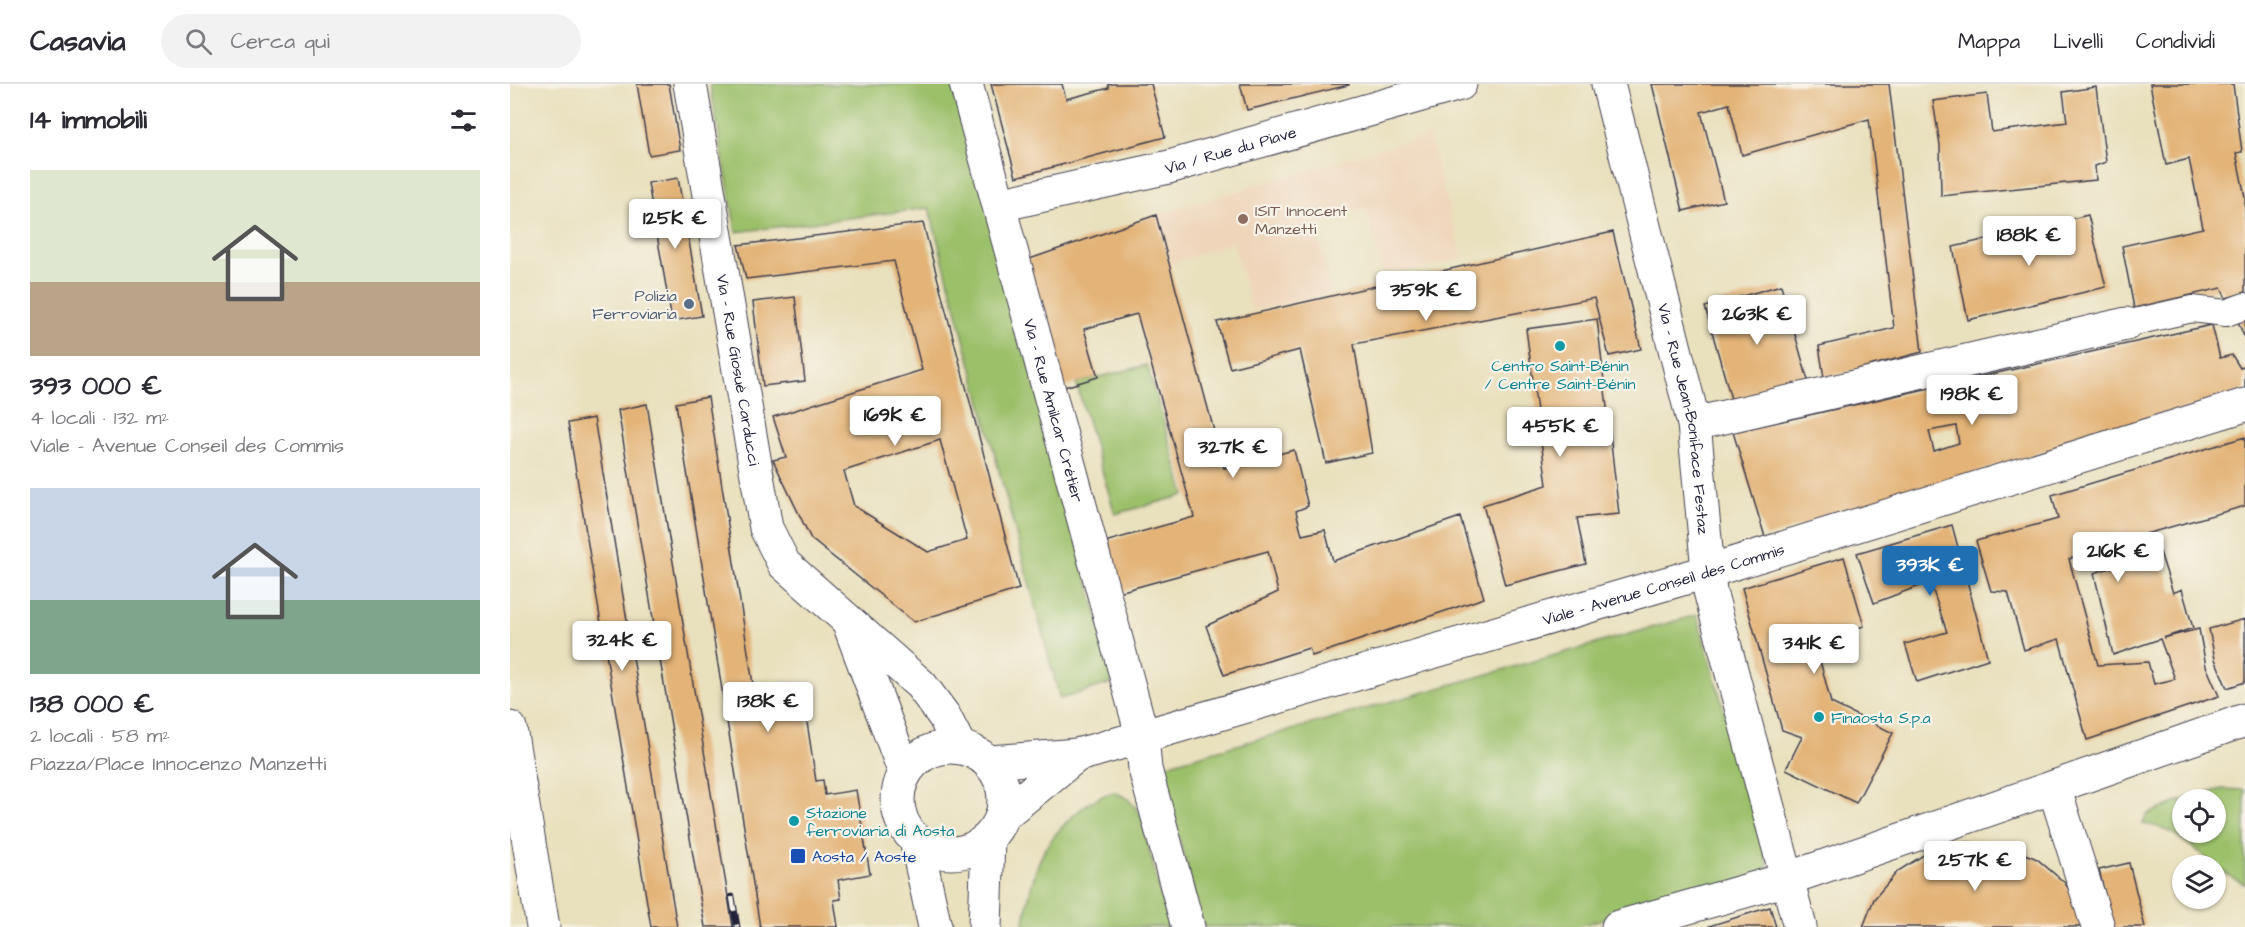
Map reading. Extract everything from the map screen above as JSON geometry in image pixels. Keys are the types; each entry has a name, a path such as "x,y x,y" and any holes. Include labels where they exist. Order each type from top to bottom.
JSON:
{"street":[{"name":"Via - Rue Giosuè Carducci","path":"690,84 766,528 784,564 849,624 921,685 944,716 960,747"},
{"name":"Via - Rue Amilcar Crétier","path":"966,84 1142,735 1144,768 1188,927"},
{"name":"Via / Rue du Piave","path":"999,205 1170,167 1460,84"},
{"name":"Via - Rue Jean-Boniface Festaz","path":"1608,84 1694,424 1706,572 1800,927"},
{"path":"1694,424 2192,309 2226,313 2245,306"},
{"name":"Viale - Avenue Conseil des Commis","path":"1077,755 1706,572 2245,405"},
{"path":"849,624 905,773"},
{"path":"1618,927 1787,879 2245,720"},
{"path":"510,728 543,927"},
{"path":"935,927 916,840 906,827 899,812 898,799 905,773 914,761 938,747 960,747 971,750 990,762 1003,787 995,827 985,927"},
{"path":"916,840 942,853 957,853 971,849 1077,755"},
{"path":"990,762 1077,755"},
{"path":"2054,787 2098,927"}],"shaded area":[{"name":"ISIT Innocent Manzetti","path":"1429,135 1462,259 1384,276 1366,208 1315,223 1331,293 1252,310 1233,242 1170,264 1156,215"}],"green space":[{"path":"710,84 955,84 1115,682 1060,699 929,208 736,232"},
{"path":"1147,365 1185,495 1115,514 1076,383"},
{"path":"1697,615 1770,872 1575,927 1204,927 1159,767"},
{"path":"2226,789 2245,790 2245,884 2226,873 2226,855 2202,855 2187,843 2226,843"},
{"path":"1115,792 1128,799 1140,813 1169,927 1023,927 1035,874 1049,843 1079,810"},
{"path":"2172,804 2172,833 2162,828 2142,824 2148,814"}],"building":[{"path":"637,84 669,84 680,150 649,155"},
{"path":"991,84 1062,84 1066,99 1109,88 1108,84 1151,84 1165,137 1016,177"},
{"path":"1240,84 1349,84 1349,85 1247,110"},
{"path":"1652,84 1889,84 1922,352 1824,378 1819,346 1894,328 1869,119 1742,155 1729,104 1701,112 1724,201 1683,211"},
{"path":"2150,84 2233,84 2242,152 2236,153 2245,197 2245,293 2226,298 2221,288 2134,308 2122,246 2203,228 2189,159 2166,165"},
{"path":"2096,87 2106,162 2095,166 2096,180 1941,196 1940,145 1933,101 1987,94 1992,132 2067,122 2063,92"},
{"path":"678,178 702,316 672,321 648,183"},
{"path":"1156,215 1224,468 1294,450 1308,506 1296,511 1302,535 1325,530 1333,561 1460,517 1484,598 1312,656 1309,648 1224,675 1206,626 1278,592 1268,551 1108,595 1094,545 1194,517 1137,314 1084,329 1098,377 1061,388 1021,262"},
{"path":"2088,215 2106,287 1968,320 1953,247"},
{"path":"923,223 1019,589 914,622 811,539 773,460 786,457 773,417 922,370 894,261 746,279 738,245","holes":["940,440 967,540 928,552 854,506 844,471"]},
{"path":"1613,232 1641,349 1609,356 1594,298 1354,344 1372,453 1326,463 1300,350 1230,368 1217,322"},
{"path":"1781,285 1809,384 1733,406 1705,307"},
{"path":"795,297 805,381 763,386 753,302"},
{"path":"2245,317 2245,339 2237,319"},
{"path":"1597,319 1619,514 1577,518 1586,564 1505,585 1483,505 1547,485 1526,329"},
{"path":"2212,325 2220,358 2232,355 2240,368 2245,366 2245,390 1765,537 1733,432","holes":["1956,426 1959,443 1934,451 1929,431"]},
{"path":"708,397 756,703 803,696 816,781 823,780 825,795 856,790 870,874 838,880 841,899 834,900 838,927 760,927 676,403"},
{"path":"647,404 733,927 705,927 618,410"},
{"path":"594,418 677,927 651,927 568,423"},
{"path":"2245,437 2245,506 2135,537 2069,559 2098,665 2148,662 2154,684 2175,679 2160,639 2113,655 2094,573 2160,552 2173,593 2182,589 2193,628 2163,638 2199,629 2206,666 2219,696 2087,740 2059,639 2024,650 2008,592 1991,591 1976,541 2058,519 2052,495"},
{"path":"1952,525 1988,659 1917,682 1905,644 1947,632 1930,582 1874,603 1857,553"},
{"path":"1844,557 1864,626 1815,641 1831,703 1893,733 1856,803 1786,769 1802,737 1782,730 1742,588"},
{"path":"2245,619 2245,682 2227,688 2215,659 2209,629"},
{"path":"1966,842 2003,845 2037,859 2065,883 2084,915 2087,927 1863,927 1874,899 1898,871 1930,851"},
{"path":"2129,863 2145,927 2113,927 2099,870"},
{"path":"1770,907 1776,927 1709,927 1709,926"}],"railway":[{"path":"732,897 737,927"}],"place":[{"name":"ISIT Innocent Manzetti","path":"1243,219"},
{"name":"Polizia Ferroviaria","path":"689,304"},
{"name":"Centro Saint-Bénin / Centre Saint-Bénin","path":"1560,346"},
{"name":"Finaosta S.p.a","path":"1819,717"},
{"name":"Stazione ferroviaria di Aosta","path":"794,821"},
{"name":"Aosta / Aoste","path":"798,856"}]}
